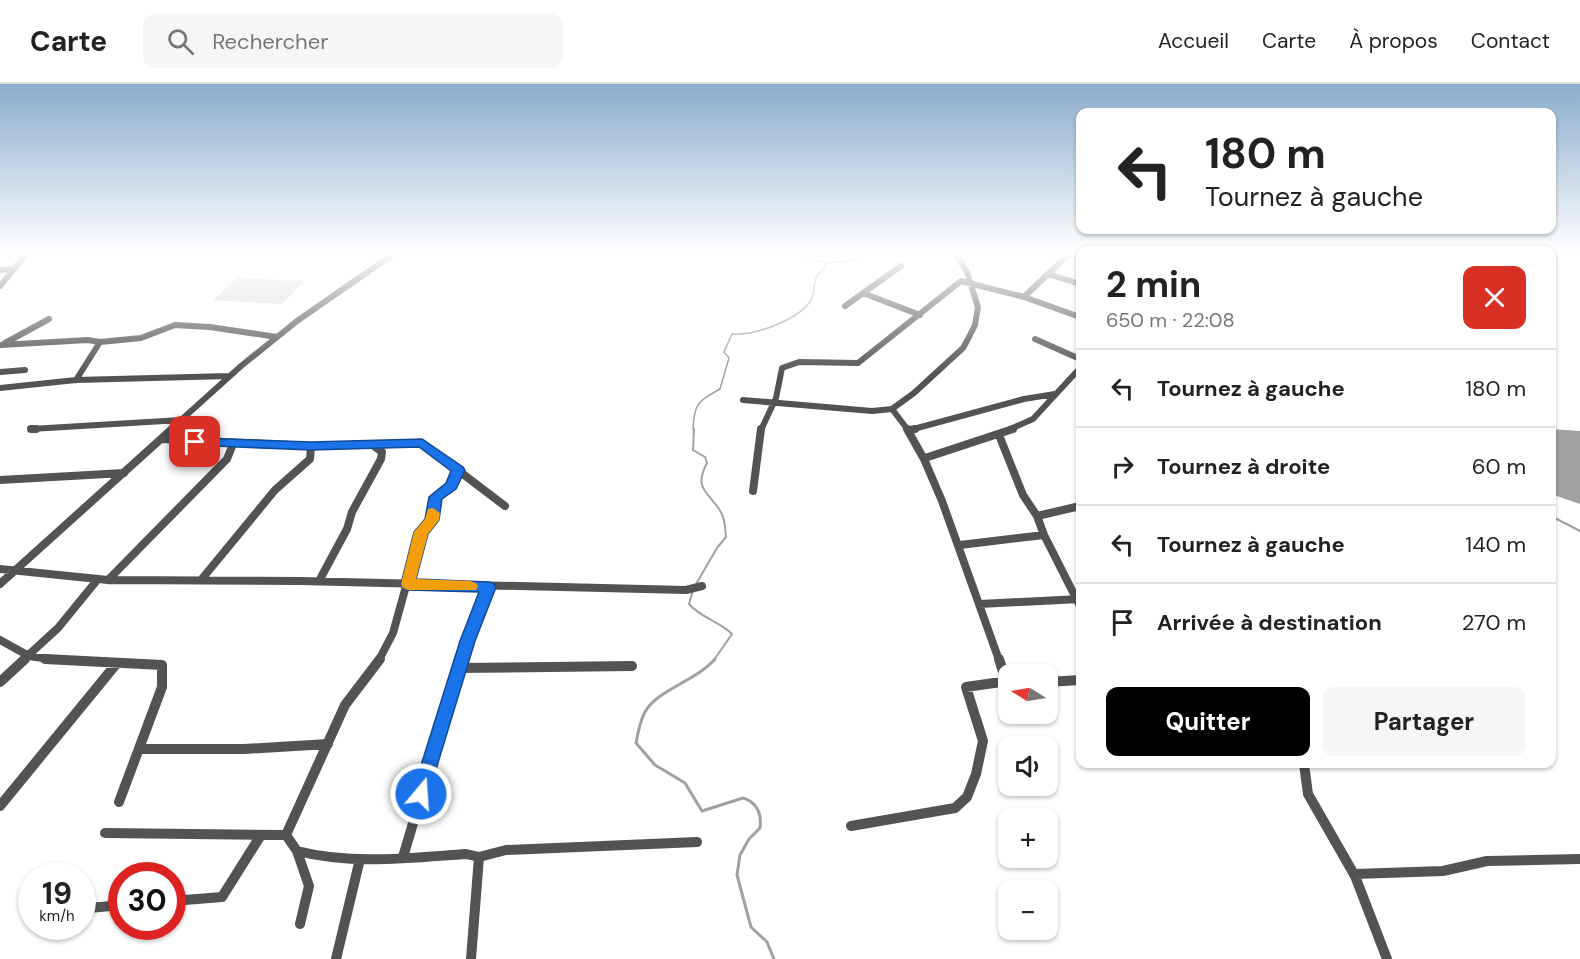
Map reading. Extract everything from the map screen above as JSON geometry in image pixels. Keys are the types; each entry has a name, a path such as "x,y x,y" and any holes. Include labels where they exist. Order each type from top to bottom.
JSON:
{"street":[{"path":"0,584 162,440 229,376 277,337 338,294"},
{"path":"845,306 862,294"},
{"path":"865,294 920,315"},
{"path":"753,491 762,425 774,403 782,368 799,362 858,363 946,294"},
{"path":"743,400 872,411 892,409 914,393 963,348 975,325 978,307 974,294"},
{"path":"1012,294 1076,316"},
{"path":"1024,297 1027,294"},
{"path":"1,345 49,320"},
{"path":"1,345 88,340 100,342 141,338 175,325 210,327 277,337"},
{"path":"1035,339 1076,357"},
{"path":"76,380 100,342"},
{"path":"0,372 25,370"},
{"path":"926,458 999,435 1033,419 1076,372"},
{"path":"0,388 76,380 229,376"},
{"path":"910,430 1024,399 1055,394"},
{"path":"892,409 910,430 926,458 960,544 1001,664"},
{"path":"30,429 181,420"},
{"path":"999,435 1023,495 1037,516 1044,536 1076,596"},
{"path":"162,440 311,446 422,443 505,506"},
{"path":"0,682 227,459 233,444"},
{"path":"319,581 347,529 352,512 381,459 382,452 372,444"},
{"path":"201,580 275,490 310,459 311,446"},
{"path":"286,835 345,705 381,658 393,633 421,532 432,520 436,497 452,486 458,470"},
{"path":"0,480 124,473"},
{"path":"1037,516 1076,507"},
{"path":"960,544 1044,536"},
{"path":"0,569 103,579 319,581 488,587 686,590 702,586"},
{"path":"403,857 459,668 488,587"},
{"path":"980,604 1076,602"},
{"path":"0,640 29,656 53,660 162,666 162,687 151,711 119,802"},
{"path":"0,806 117,663"},
{"path":"459,668 632,666"},
{"path":"1058,682 1076,681"},
{"path":"850,826 941,812 955,808 968,798 972,790 983,741 966,687 998,682"},
{"path":"139,749 244,749 328,744"},
{"path":"1304,768 1303,779 1311,802 1355,874 1387,959"},
{"path":"105,833 286,835"},
{"path":"186,900 222,897 261,835"},
{"path":"286,835 297,851 309,886 300,924"},
{"path":"297,851 309,855 360,859 466,854 479,857 506,850 697,842"},
{"path":"471,959 479,857"},
{"path":"336,959 360,859"},
{"path":"1355,874 1443,871 1487,861 1580,859"}],"shaded area":[{"path":"220,294 292,294 282,304 213,300"},
{"path":"1556,429 1580,431 1580,504 1556,496"}],"waterway":[{"path":"693,430 694,414 698,405 720,389 729,358 724,352 732,334 764,329 787,320 805,307 813,294"},
{"path":"694,429 693,450 705,457 707,463 703,471 703,488 722,515 726,537 696,584"},
{"path":"1556,519 1580,531"},
{"path":"693,590 689,604 732,634 714,660"},
{"path":"714,660 651,704 642,719 636,743 655,765 685,783 702,811 743,798 752,802 757,809 760,828 749,839 740,855 737,875 751,927 767,942 774,959"}],"slow traffic":[{"path":"433,513 432,520 421,532 408,584 470,586"}],"route":[{"path":"195,442 311,446 422,443 458,470 452,486 436,497 432,520 421,532 408,584 488,587 467,641 421,794"}]}
